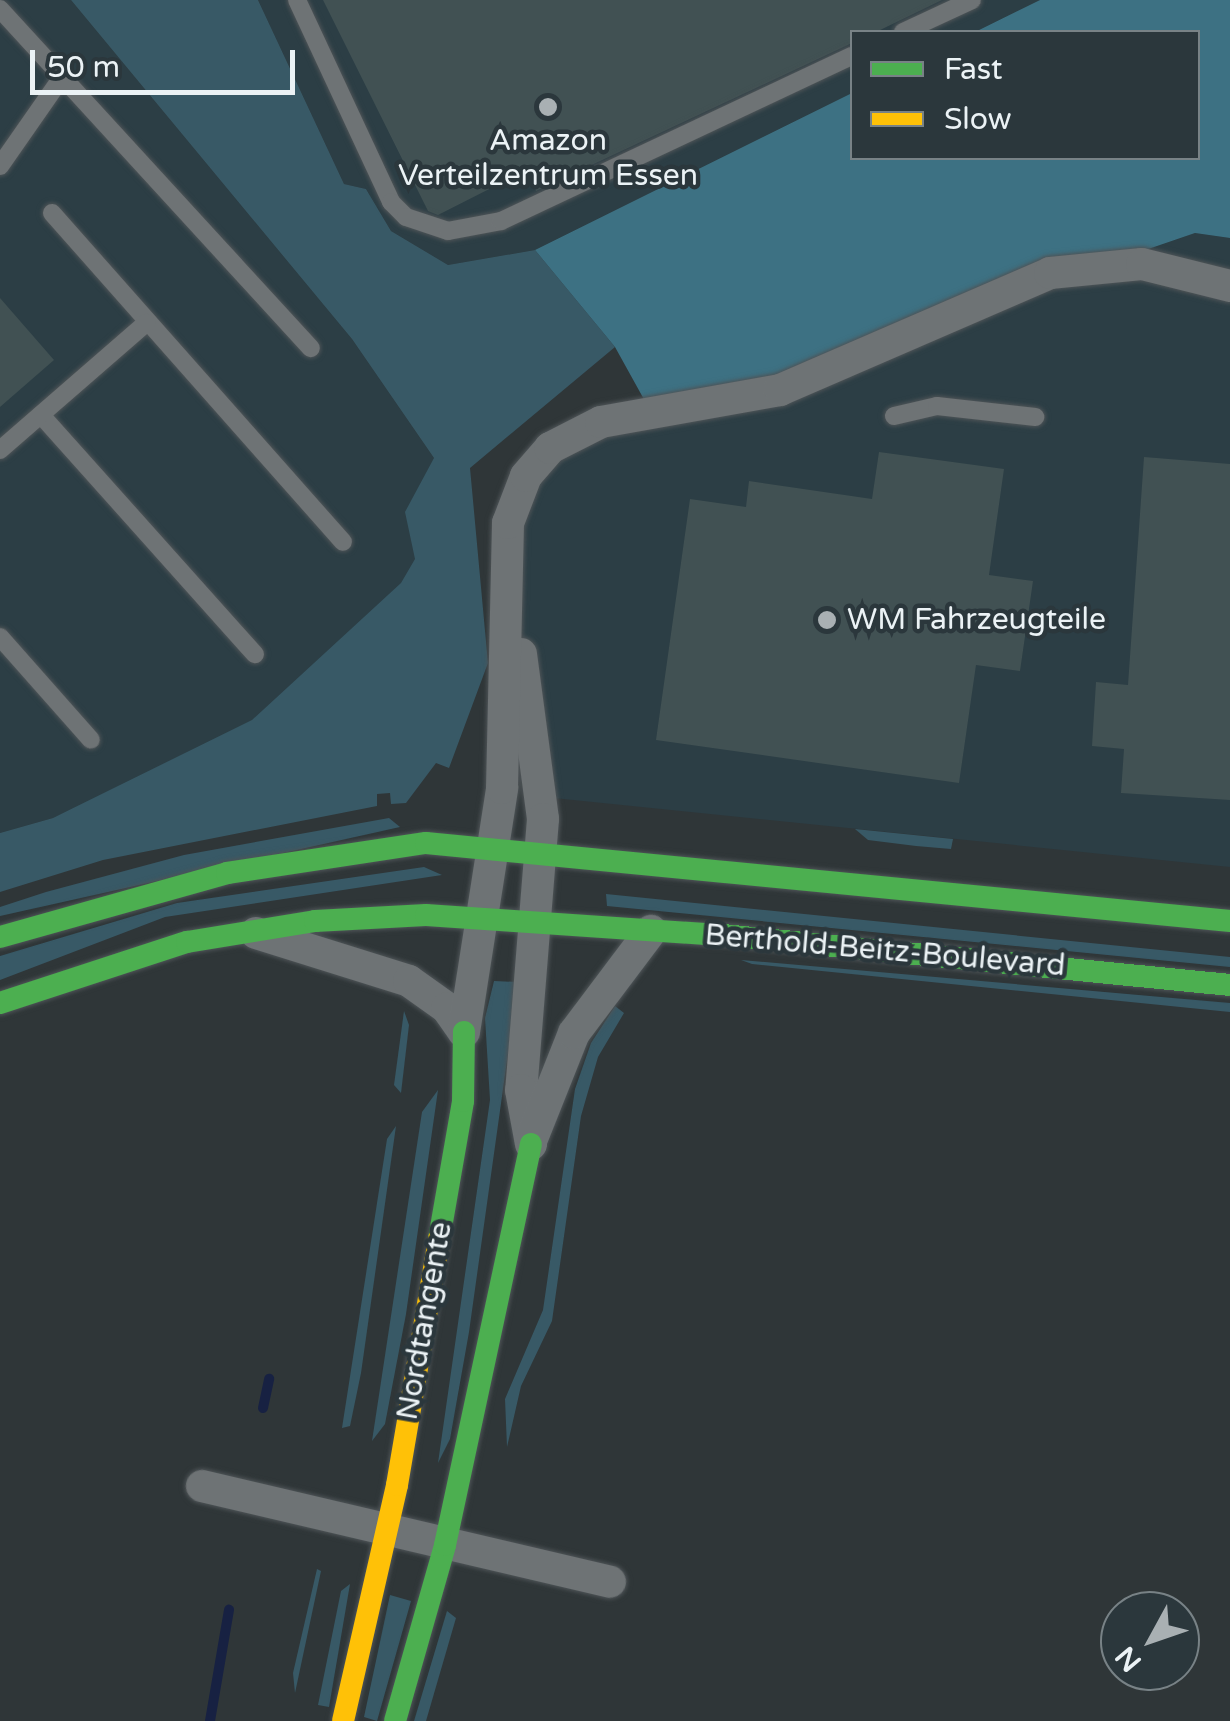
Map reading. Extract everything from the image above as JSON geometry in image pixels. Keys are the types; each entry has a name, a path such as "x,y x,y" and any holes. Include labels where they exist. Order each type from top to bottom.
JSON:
{"main road":[{"name":"Berthold-Beitz-Boulevard","path":"0,937 102,903 259,867 410,844 496,847 1230,921"},
{"name":"Berthold-Beitz-Boulevard","path":"0,1003 104,965 232,933 372,916 540,921 1230,985"},
{"name":"Nordtangente","path":"343,1721 387,1531 463,1101 464,1032"},
{"name":"Nordtangente","path":"395,1721 445,1544 505,1287 530,1144"}],"street":[{"path":"486,917 496,847 510,590 508,523 519,489 550,448 586,426 780,390 1064,270 1142,264 1230,286"},
{"path":"510,590 540,763 540,921"},
{"name":"Nordtangente","path":"464,1032 486,917"},
{"name":"Nordtangente","path":"530,1144 521,1090 540,921"},
{"name":"Nordtangente","path":"530,1144 574,1032 651,930"},
{"path":"232,933 398,976 440,1002 464,1032"},
{"path":"202,1486 610,1582"}],"lane":[{"path":"297,0 391,202 406,217 448,231 502,221 850,57"},
{"path":"907,30 972,0"},
{"path":"0,9 60,80 106,118 311,348"},
{"path":"0,166 60,80"},
{"path":"52,213 344,542"},
{"path":"0,450 146,323"},
{"path":"894,416 937,406 1034,417"},
{"path":"41,415 255,654"},
{"path":"0,637 91,740"}],"shaded area":[{"path":"0,0 71,0 352,339 434,458 447,646 53,818 0,833"},
{"path":"71,0 258,0 344,184 366,189 391,231 448,265 535,250 615,347 470,468 488,663 449,768 436,763 406,803 391,804 390,793 377,794 377,806 103,860 0,892 0,833 53,818 252,720 401,583 415,559 405,512 434,458 352,339"},
{"name":"Amazon Verteilzentrum Essen","path":"258,0 1040,0 979,30 850,30 850,94 535,250 448,265 391,231 366,189 344,184"},
{"path":"1040,0 1230,0 1230,238 1195,233 743,388 646,403 615,347 535,250 850,94 850,160 1200,160 1200,30 979,30"},
{"path":"1195,233 1230,238 1230,867 544,797 506,550 537,455"},
{"path":"389,818 400,827 0,916 0,907 184,855"},
{"path":"855,829 953,839 951,849 916,846 868,840"},
{"path":"424,867 442,875 165,917 0,980 0,956 177,903"},
{"path":"606,894 1230,957 1230,967 607,906"},
{"path":"741,960 1230,1003 1230,1012 752,964"},
{"path":"494,981 518,982 469,1332 450,1439 438,1463 490,1100 485,1018"},
{"path":"615,1006 624,1013 598,1057 581,1116 552,1321 521,1386 507,1447 505,1399 543,1310 575,1089 591,1043"},
{"path":"404,1011 409,1025 401,1093 394,1085"},
{"path":"438,1090 406,1314 385,1424 372,1441 422,1112"},
{"path":"396,1126 361,1373 350,1426 342,1428 387,1139"},
{"path":"317,1569 321,1571 295,1693 293,1673"},
{"path":"350,1584 329,1707 318,1705 341,1591"},
{"path":"390,1595 411,1601 377,1721 364,1717"},
{"path":"447,1611 456,1618 426,1721 414,1721"}],"building":[{"name":"Amazon Verteilzentrum Essen","path":"323,0 942,0 880,30 850,30 850,44 536,191 527,170 438,215 428,211"},
{"path":"0,298 54,360 0,407"},
{"name":"WM Fahrzeugteile","path":"879,452 1004,469 989,575 1033,581 1020,671 976,665 959,783 656,740 690,499 746,507 749,481 872,499"},
{"path":"1144,457 1230,464 1230,800 1121,793 1124,749 1092,746 1096,682 1128,685"}],"waterway":[{"path":"263,1408 269,1379"},
{"path":"210,1721 229,1610"}],"traffic: fast":[{"path":"0,937 227,873 426,843 1230,921"},
{"path":"0,1003 187,942 315,921 426,915 723,935 1230,985"},
{"path":"439,1239 463,1101 464,1032"},
{"path":"395,1721 445,1545 531,1144"}],"traffic: slow":[{"path":"343,1721 397,1485 439,1239"}],"place":[{"name":"Amazon Verteilzentrum Essen","path":"548,107"},
{"name":"WM Fahrzeugteile","path":"827,620"}]}
